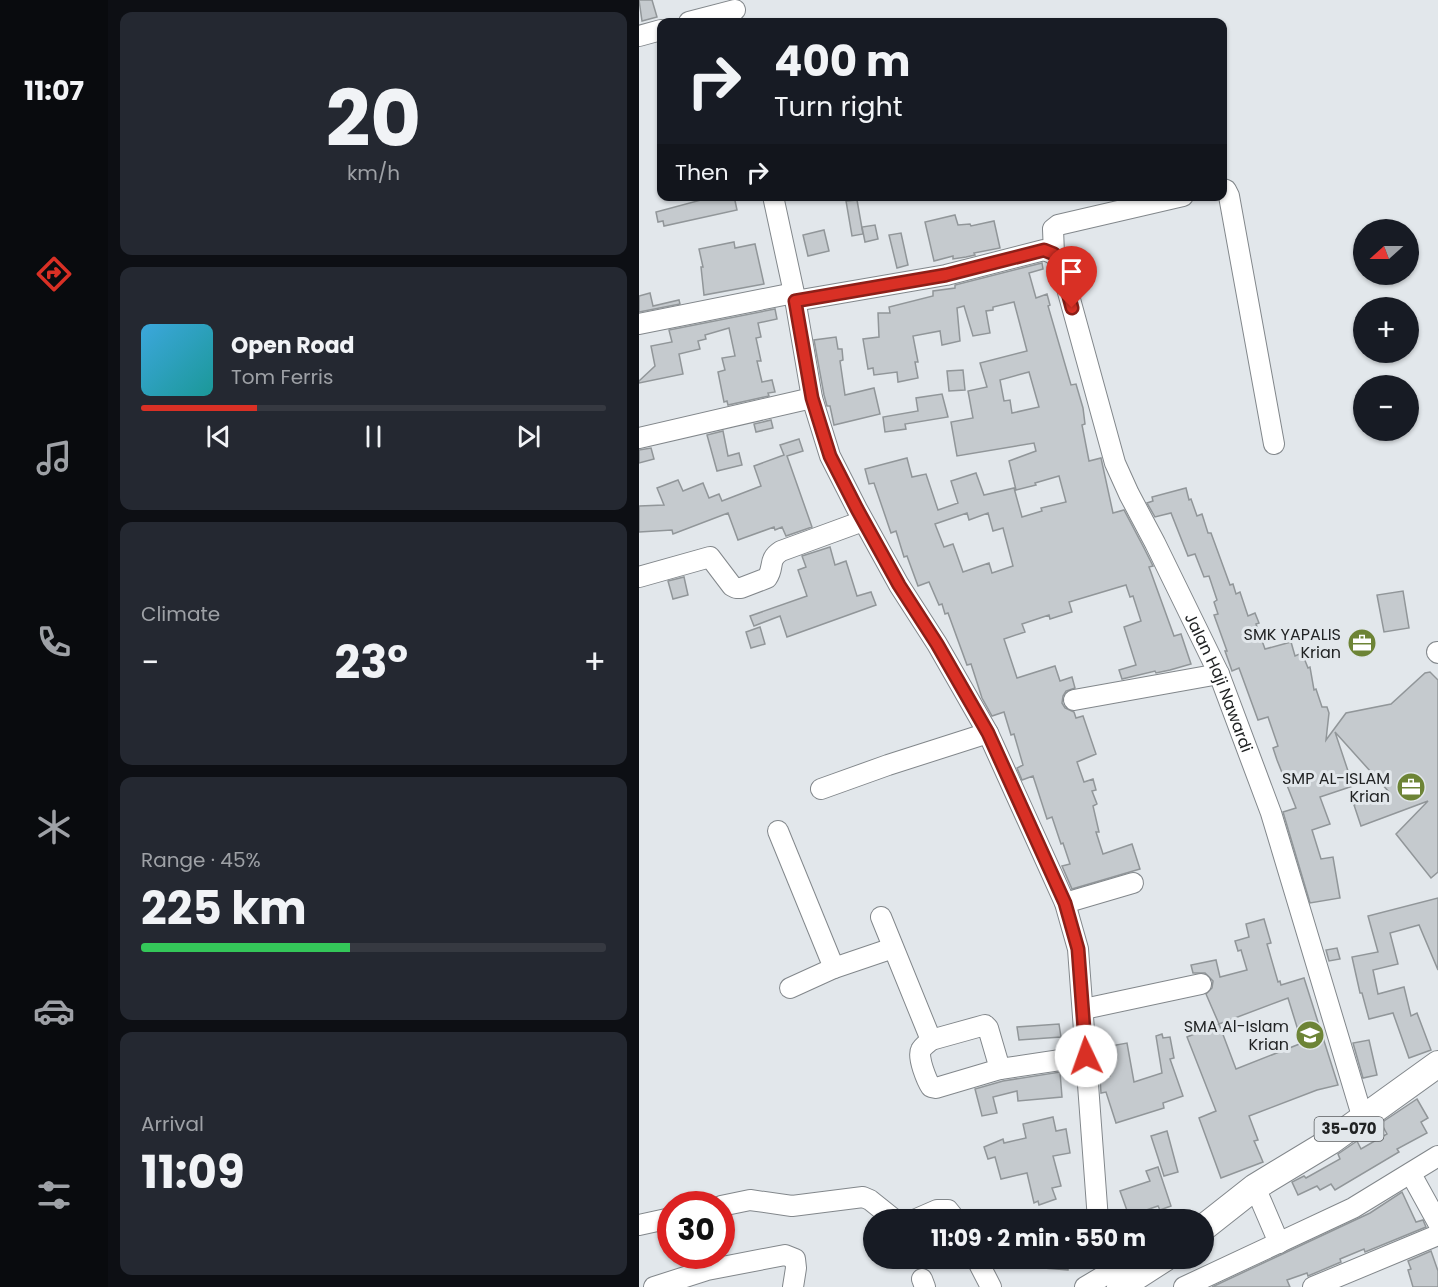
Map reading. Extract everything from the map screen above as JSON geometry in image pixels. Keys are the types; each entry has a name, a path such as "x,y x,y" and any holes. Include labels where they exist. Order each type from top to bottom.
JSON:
{"main road":[{"name":"35-070","path":"1214,1220 1363,1119 1438,1064"},
{"path":"1102,1278 1130,1269"}],"street":[{"path":"706,18 736,11"},
{"path":"639,36 657,31"},
{"path":"1227,193 1274,444"},
{"path":"774,201 795,297 812,398 830,456 863,521 988,733 1065,903 1078,949 1097,1209"},
{"path":"639,324 795,297 946,275 1044,250 1054,254 1053,229 1058,225 1161,201"},
{"name":"Jalan Haji Nawardi","path":"1054,254 1060,263 1115,463 1219,674 1271,813 1363,1119"},
{"path":"639,438 812,398"},
{"path":"639,577 710,556 732,586 741,588 767,578 775,554 863,521"},
{"path":"1074,700 1219,674"},
{"path":"821,789 988,733"},
{"path":"778,831 834,968"},
{"path":"1065,903 1133,883"},
{"path":"881,917 931,1040"},
{"path":"790,988 834,968 893,948"},
{"path":"1084,1009 1201,984"},
{"path":"1000,1069 988,1028 985,1025 931,1040 921,1050 919,1056 928,1082 931,1087 936,1088 1000,1069 1086,1056"},
{"path":"1184,1287 1277,1239 1353,1208 1438,1156"},
{"path":"1410,1174 1438,1223"},
{"path":"1214,1213 1257,1190 1277,1239"},
{"path":"735,1203 750,1200 797,1205 863,1197 881,1209"},
{"path":"639,1225 657,1221"},
{"path":"1313,1287 1438,1235"},
{"path":"654,1287 707,1270 785,1255 795,1259 793,1287"},
{"path":"982,1269 991,1287"},
{"path":"1102,1278 1116,1269"}],"building":[{"path":"639,0 652,0 657,17 642,21"},
{"path":"697,201 735,201 737,210 664,226 663,221 658,222 656,212"},
{"path":"846,201 857,201 863,234 852,236"},
{"path":"955,215 958,225 970,224 971,226 994,221 1000,248 974,253 975,255 966,257 953,259 953,256 934,261 925,222"},
{"path":"875,225 878,239 865,242 862,227"},
{"path":"824,230 829,251 808,256 803,235"},
{"path":"901,233 908,265 897,268 889,235"},
{"path":"734,242 735,248 755,244 764,284 704,295 701,267 703,267 699,249"},
{"path":"1042,263 1043,269 1029,273 1036,298 1047,294 1050,305 1048,306 1071,385 1076,384 1083,408 1085,424 1082,425 1089,461 1101,458 1113,513 1124,510 1144,548 1153,566 1149,567 1174,636 1181,634 1191,664 1122,679 1119,670 1136,665 1124,627 1141,621 1133,596 1130,597 1126,585 1069,602 1072,612 1050,619 1049,615 1022,624 1025,632 1004,639 1017,678 1055,666 1060,681 1072,677 1075,688 1066,691 1062,703 1065,708 1074,712 1076,718 1083,716 1096,754 1077,762 1084,782 1093,779 1096,790 1092,791 1097,804 1093,806 1099,832 1096,832 1103,854 1132,844 1140,869 1072,889 1062,866 1070,864 1063,843 1061,844 1052,817 1047,819 1033,776 1022,780 1017,768 1023,765 1014,734 1011,735 1004,712 992,716 982,698 971,664 967,665 948,613 945,614 942,604 939,605 929,582 918,586 907,556 904,557 896,531 891,533 874,483 869,484 865,469 907,458 912,477 926,474 938,510 958,503 951,481 976,473 984,495 1014,488 1022,517 1042,511 1041,508 1066,502 1059,476 1016,490 1009,461 1036,451 1034,443 957,456 951,422 973,418 968,391 987,387 980,363 1027,351 1014,302 986,311 990,333 973,336 964,306 957,308 960,341 942,345 940,331 913,336 918,362 915,362 918,378 898,382 897,372 874,375 873,368 868,369 863,339 879,337 878,313 890,313 889,307 933,296 933,291 955,288 955,285","holes":["1029,372 1039,407 1012,413 1010,400 1004,401 1000,380","967,513 969,520 988,513 993,531 1003,528 1013,566 992,573 989,563 963,572 953,544 944,547 935,524"]},
{"path":"650,293 653,306 679,300 680,304 639,312 639,296"},
{"path":"775,309 777,319 758,323 761,337 756,338 761,361 757,361 762,382 772,380 775,392 768,393 769,396 728,405 727,401 724,402 718,372 725,370 722,358 735,356 729,328 705,335 706,339 698,341 700,349 679,354 683,374 639,383 655,366 651,346 672,342 669,330"},
{"path":"836,337 838,349 842,349 843,360 840,361 845,395 874,388 880,414 834,425 830,406 827,406 824,395 814,340"},
{"path":"963,370 965,390 949,391 947,371"},
{"path":"942,394 948,417 905,424 906,429 885,432 883,417 918,411 916,398"},
{"path":"771,420 773,428 756,432 754,424"},
{"path":"723,431 728,456 739,453 742,465 717,471 707,435"},
{"path":"799,439 803,451 787,456 812,527 786,536 782,527 775,530 774,527 738,540 728,513 673,534 672,530 639,532 639,506 664,505 657,488 678,480 683,491 703,483 709,498 719,494 722,501 761,486 754,466 784,455 780,445"},
{"path":"651,448 654,459 639,463 639,450"},
{"path":"1186,488 1197,516 1202,514 1208,533 1211,533 1230,585 1233,584 1236,594 1240,592 1248,616 1255,613 1259,623 1256,624 1265,649 1291,642 1295,656 1302,653 1308,668 1310,667 1314,690 1316,689 1322,707 1327,707 1329,713 1326,740 1346,713 1391,704 1425,673 1430,672 1438,680 1438,872 1431,878 1396,834 1428,801 1361,826 1354,805 1389,792 1335,732 1353,786 1320,797 1330,824 1312,830 1321,859 1333,857 1340,898 1310,903 1283,812 1296,808 1273,748 1278,746 1268,717 1258,720 1239,668 1232,671 1214,615 1218,614 1214,602 1217,600 1209,576 1204,577 1195,554 1188,556 1171,513 1155,517 1147,503 1153,501 1152,497"},
{"path":"830,547 835,565 846,561 857,596 871,592 876,605 787,637 780,616 754,626 750,616 807,596 798,570 806,567 802,556"},
{"path":"684,577 688,595 673,599 668,581"},
{"path":"1403,591 1409,628 1384,632 1377,595"},
{"path":"760,627 765,644 751,648 746,632"},
{"path":"1438,898 1438,970 1419,925 1390,933 1398,964 1373,970 1378,994 1404,987 1411,1016 1417,1013 1431,1050 1409,1058 1393,1013 1369,1019 1362,993 1360,993 1352,957 1378,952 1368,916"},
{"path":"1264,919 1271,943 1267,944 1278,982 1280,981 1281,985 1304,978 1338,1085 1317,1090 1249,1116 1258,1140 1254,1141 1263,1162 1221,1178 1199,1118 1216,1111 1187,1037 1219,1024 1206,994 1212,988 1213,981 1205,973 1193,973 1191,965 1216,960 1220,977 1247,970 1241,950 1238,951 1235,941 1249,937 1246,924","holes":["1288,998 1302,1043 1236,1069 1219,1024"]},
{"path":"1337,948 1340,959 1329,961 1326,950"},
{"path":"1059,1024 1061,1037 1019,1040 1017,1027"},
{"path":"1162,1034 1163,1038 1170,1037 1174,1058 1170,1059 1183,1096 1163,1103 1164,1108 1116,1123 1106,1092 1101,1093 1100,1078 1110,1076 1105,1047 1127,1043 1134,1082 1162,1073 1156,1036"},
{"path":"1369,1040 1377,1075 1363,1078 1353,1043"},
{"path":"1060,1072 1062,1097 1018,1101 1017,1091 993,1097 997,1113 982,1116 975,1089 1003,1081"},
{"path":"1417,1099 1428,1118 1421,1122 1427,1133 1397,1149 1399,1152 1335,1190 1331,1184 1320,1190 1317,1186 1298,1195 1292,1182 1304,1176 1306,1178 1340,1159 1338,1154 1357,1141 1361,1149 1387,1134 1381,1123"},
{"path":"1053,1117 1056,1131 1066,1129 1070,1153 1053,1156 1061,1186 1052,1188 1056,1199 1039,1205 1038,1201 1034,1203 1027,1173 1001,1179 995,1157 988,1159 984,1147 1003,1139 1004,1143 1026,1138 1023,1124"},
{"path":"1167,1131 1178,1172 1164,1176 1151,1136"},
{"path":"1158,1167 1171,1206 1163,1209 1158,1206 1149,1209 1126,1209 1120,1191 1150,1181 1146,1171"},
{"path":"1402,1192 1416,1222 1423,1220 1426,1227 1365,1252 1364,1249 1308,1276 1307,1273 1287,1280 1290,1287 1212,1287 1370,1213"},
{"path":"1431,1251 1438,1271 1438,1287 1413,1287 1408,1261"}],"place":[{"name":"SMK YAPALIS Krian","path":"1362,643"},
{"name":"SMP AL-ISLAM Krian","path":"1411,787"},
{"name":"SMA Al-Islam Krian","path":"1310,1035"}],"route":[{"path":"1072,308 1060,263 1054,254 1044,250 946,275 795,301 812,398 830,456 899,585 937,644 988,733 1065,903 1078,949 1086,1056"}]}
